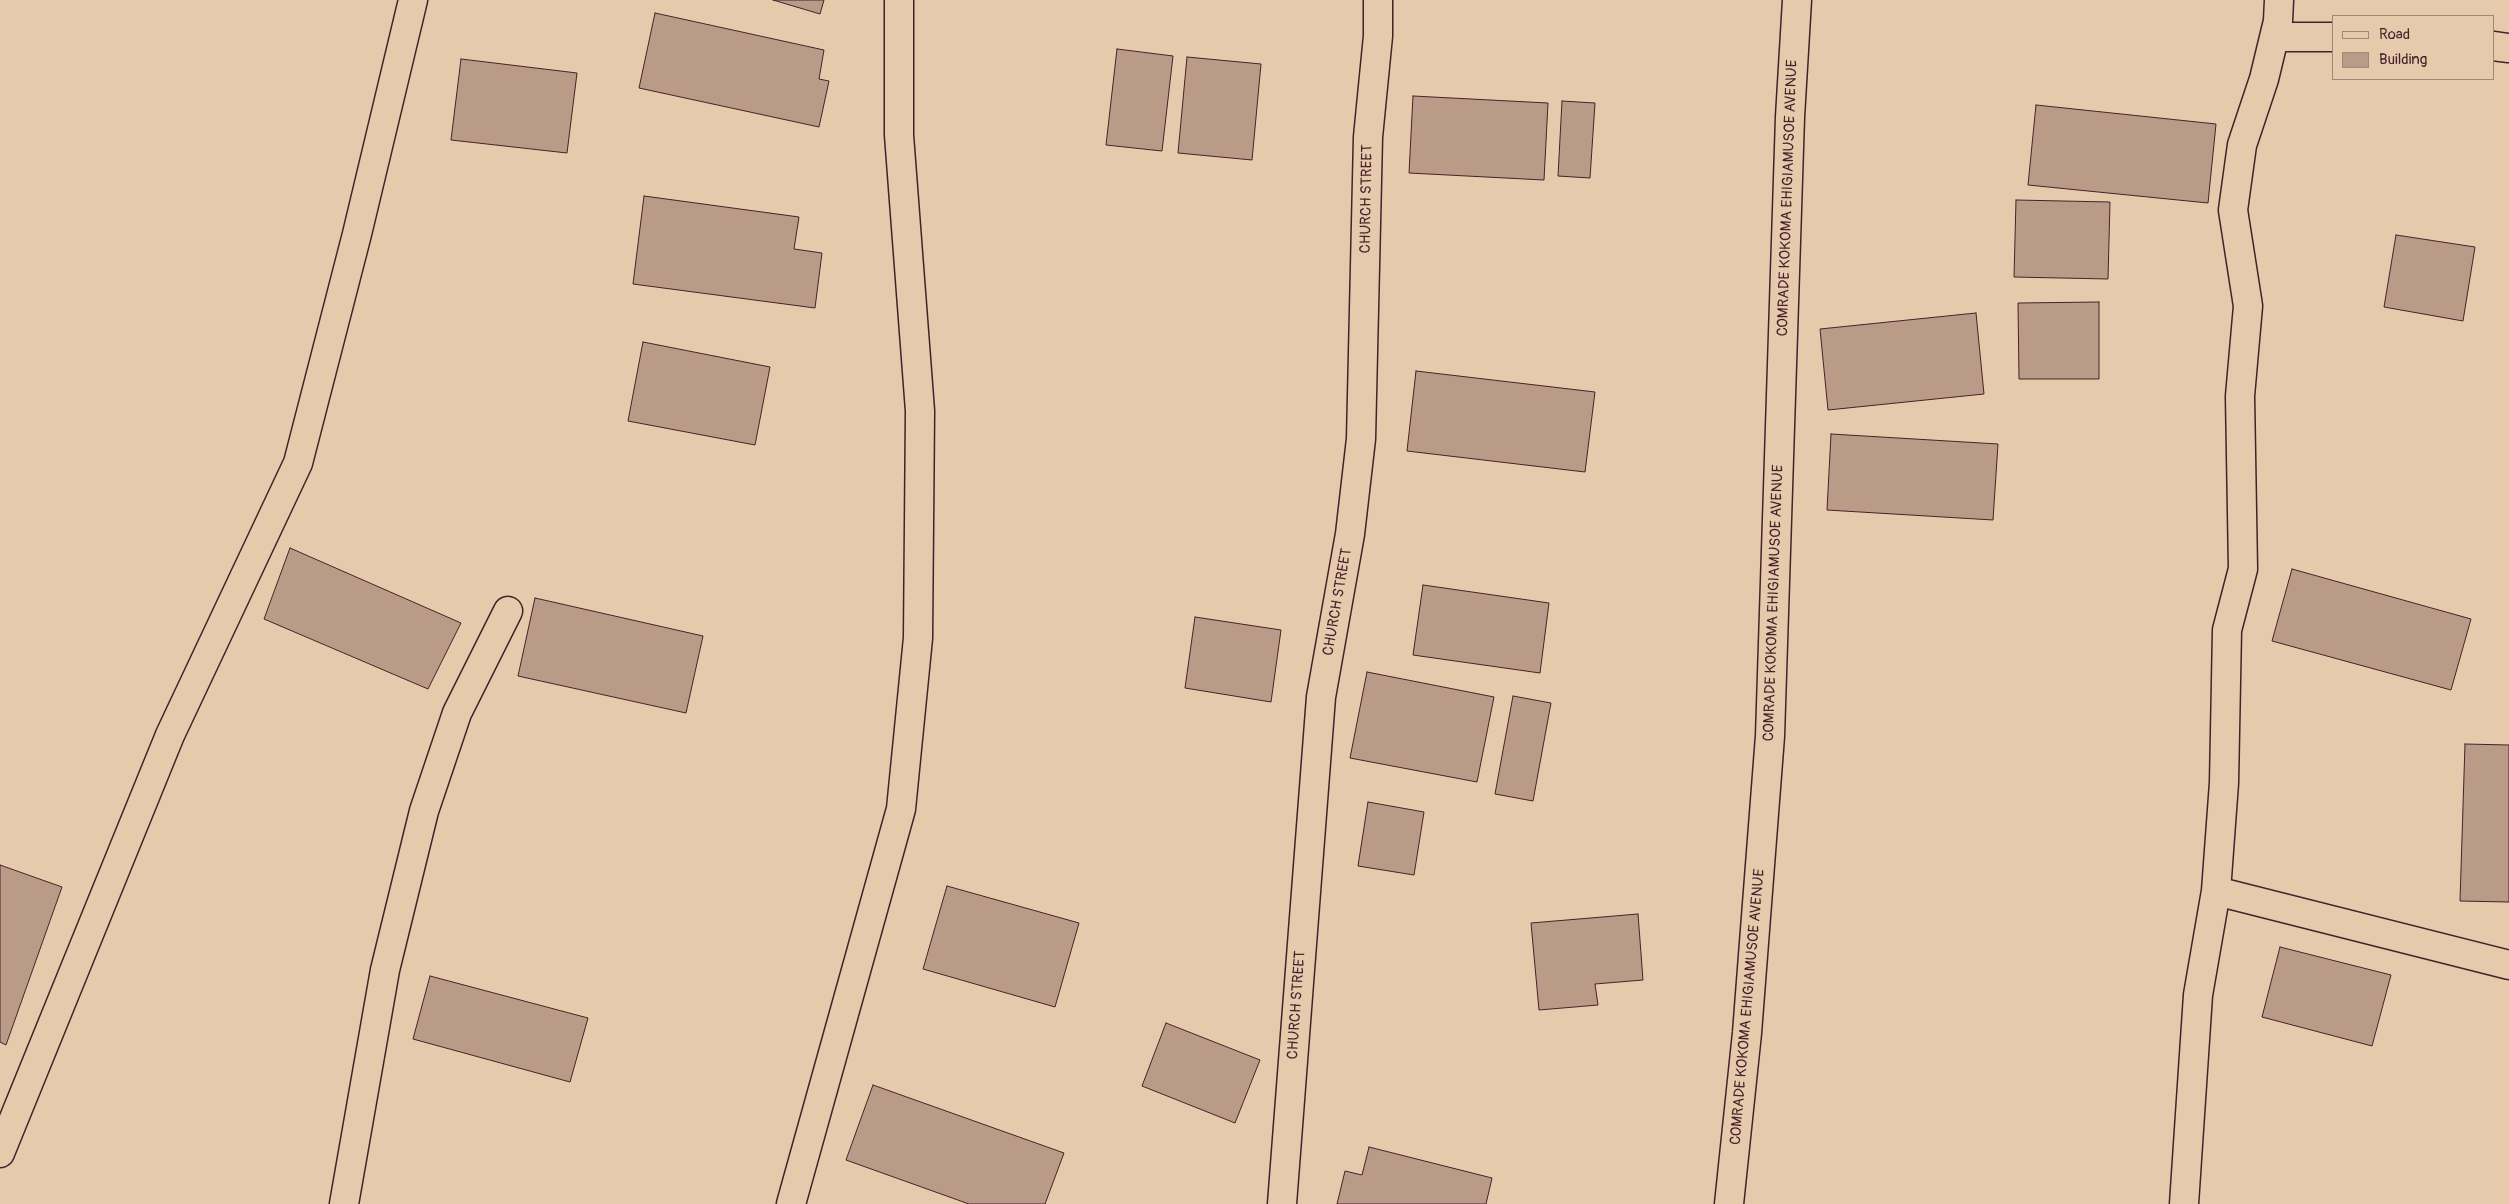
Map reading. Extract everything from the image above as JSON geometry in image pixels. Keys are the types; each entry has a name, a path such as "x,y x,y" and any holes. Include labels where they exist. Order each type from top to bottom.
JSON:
{"street":[{"path":"0,1153 170,735 298,463 357,234 413,0"},
{"path":"791,1204 901,809 918,638 920,411 899,135 899,0"},
{"name":"CHURCH STREET","path":"1282,1204 1321,697 1350,534 1361,439 1368,137 1378,36 1378,0"},
{"name":"COMRADE KOKOMA EHIGIAMUSOE AVENUE","path":"1729,1204 1747,1033 1770,736 1789,126 1797,0"},
{"path":"2184,1204 2198,995 2216,891 2224,783 2227,630 2242,569 2240,396 2248,306 2233,210 2242,146 2264,79 2274,37 2279,0"},
{"path":"2274,37 2332,37"},
{"path":"2494,46 2509,48"},
{"path":"344,1204 385,970 424,811 457,713 508,611"},
{"path":"2216,891 2509,965"}],"building":[{"path":"773,0 824,0 820,14"},
{"path":"655,13 824,50 819,79 829,81 819,127 639,88"},
{"path":"1117,49 1173,56 1162,151 1106,145"},
{"path":"1187,57 1261,64 1252,160 1178,153"},
{"path":"461,59 577,73 567,153 451,140"},
{"path":"1413,96 1548,103 1544,180 1409,173"},
{"path":"1562,101 1595,103 1590,178 1558,176"},
{"path":"2036,105 2216,124 2208,203 2028,185"},
{"path":"644,196 799,217 794,249 822,253 815,308 633,284"},
{"path":"2016,200 2110,202 2108,279 2014,277"},
{"path":"2396,235 2475,247 2463,321 2384,307"},
{"path":"2099,302 2099,379 2019,379 2018,303"},
{"path":"1976,313 1984,394 1828,410 1820,329"},
{"path":"643,342 770,367 755,445 628,421"},
{"path":"1416,371 1595,392 1585,472 1407,451"},
{"path":"1831,434 1998,444 1993,520 1827,510"},
{"path":"290,548 461,623 428,689 264,619"},
{"path":"2292,569 2471,619 2451,690 2272,641"},
{"path":"1423,585 1549,603 1540,673 1413,655"},
{"path":"535,598 703,636 686,713 518,676"},
{"path":"1195,617 1281,630 1271,702 1185,688"},
{"path":"1367,672 1494,697 1477,782 1350,758"},
{"path":"1513,696 1551,703 1533,801 1495,794"},
{"path":"2465,744 2509,745 2509,902 2460,901"},
{"path":"1368,802 1424,812 1414,875 1358,866"},
{"path":"0,865 62,887 6,1045 0,1042"},
{"path":"947,886 1079,923 1055,1007 923,969"},
{"path":"1638,914 1643,980 1595,984 1598,1005 1539,1010 1531,923"},
{"path":"2280,947 2391,975 2372,1046 2262,1017"},
{"path":"430,976 588,1018 570,1082 413,1039"},
{"path":"1166,1023 1260,1060 1235,1123 1142,1086"},
{"path":"873,1085 1064,1153 1045,1204 969,1204 846,1160"},
{"path":"1369,1147 1492,1178 1486,1204 1337,1204 1345,1171 1362,1175"}]}
